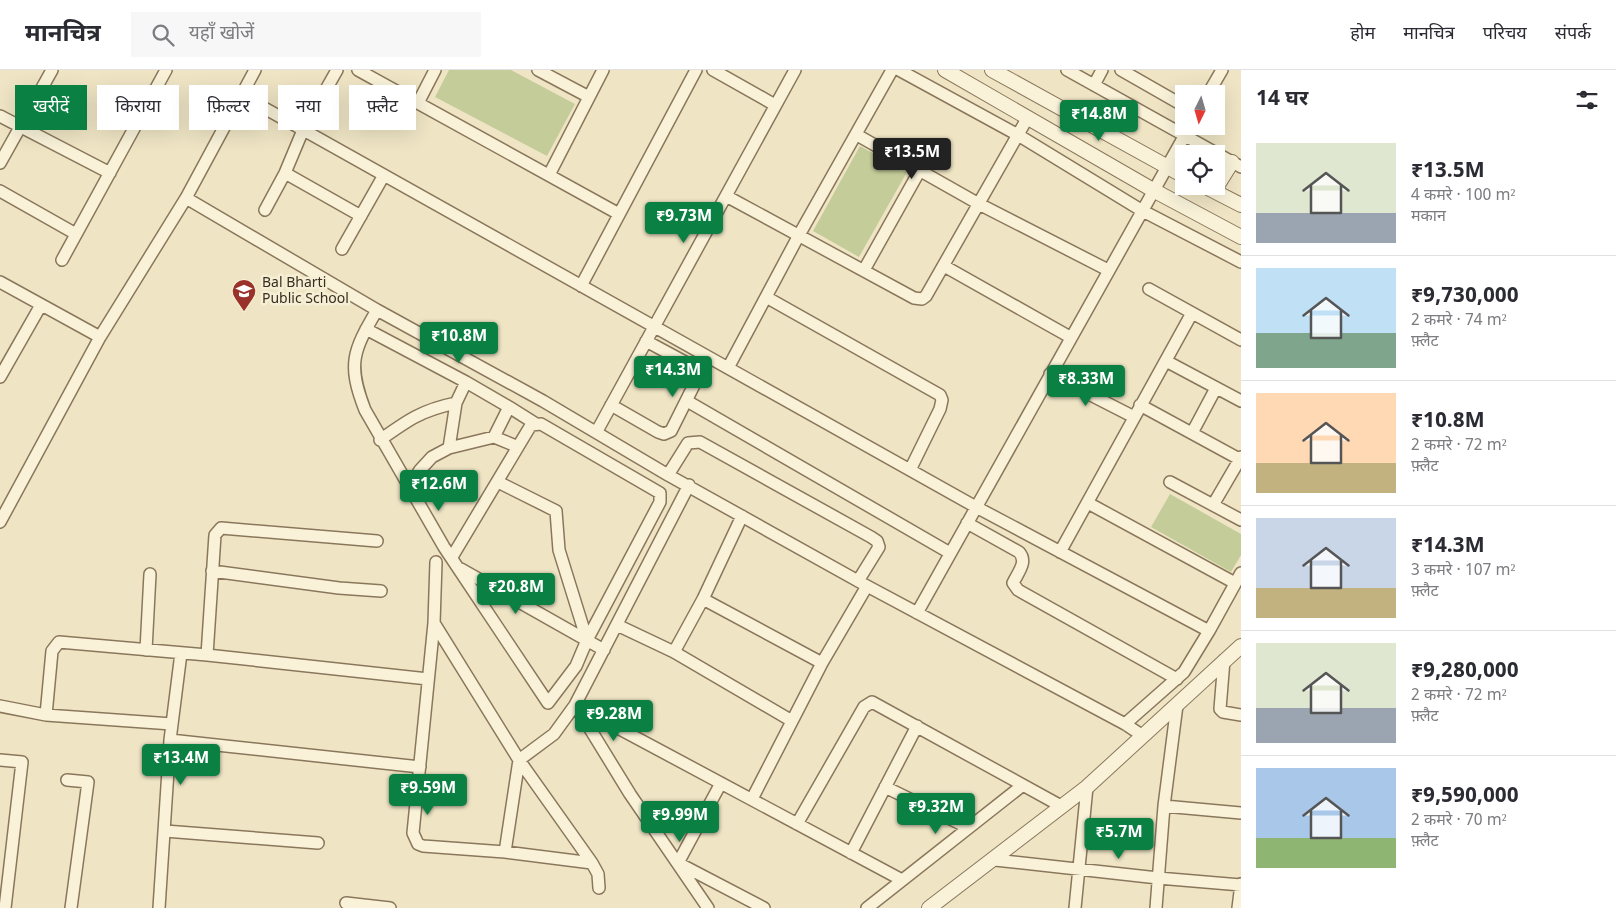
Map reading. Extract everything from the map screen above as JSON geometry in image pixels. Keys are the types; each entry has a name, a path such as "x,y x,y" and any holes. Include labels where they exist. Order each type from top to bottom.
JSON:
{"street":[{"path":"44,85 52,70"},
{"path":"62,260 166,70"},
{"path":"247,85 255,70"},
{"path":"328,85 337,70"},
{"path":"358,70 619,214"},
{"path":"418,103 435,70"},
{"path":"538,70 589,98"},
{"path":"549,175 603,70"},
{"path":"581,286 696,70"},
{"path":"713,70 776,105"},
{"path":"597,431 795,70"},
{"path":"728,368 799,235 892,70"},
{"path":"899,70 1018,135 1142,210 1241,262"},
{"path":"945,70 1153,190 1241,237"},
{"path":"992,70 1175,172"},
{"path":"1067,70 1175,125"},
{"path":"1094,85 1102,70"},
{"path":"1121,70 1175,101"},
{"path":"1213,85 1222,70"},
{"path":"0,116 15,124"},
{"path":"726,196 914,298 922,299 926,296 944,266 1028,117"},
{"path":"0,163 18,130"},
{"path":"26,130 110,173"},
{"path":"0,522 100,337 186,198 222,130"},
{"path":"265,210 285,173 303,130 976,507 1208,631"},
{"path":"857,135 979,204 1108,270"},
{"path":"917,613 1185,135"},
{"path":"1193,135 1236,165 1225,175"},
{"path":"864,270 920,170"},
{"path":"285,173 361,216"},
{"path":"342,249 384,175"},
{"path":"0,191 76,234"},
{"path":"1221,195 1241,205"},
{"path":"186,198 377,310 597,431 668,475 689,485 862,584 1125,724 1143,736"},
{"path":"944,266 1070,337"},
{"path":"0,282 100,337"},
{"path":"1148,289 1241,340"},
{"path":"766,297 940,395 942,400 940,409 910,470"},
{"path":"0,377 41,305"},
{"path":"366,329 466,382 536,424 660,493 660,502 587,640 576,666 548,704 452,557 380,440 364,410 354,373 353,358 366,329 377,310"},
{"path":"1060,552 1192,313"},
{"path":"611,405 664,434 671,431 700,376 698,368 646,341"},
{"path":"1166,361 1241,401"},
{"path":"1050,374 1134,417"},
{"path":"449,448 456,404 466,382"},
{"path":"1192,433 1216,388"},
{"path":"687,401 950,553"},
{"path":"380,440 404,423 431,408 456,404"},
{"path":"1140,406 1241,459 1213,505"},
{"path":"494,437 510,407"},
{"path":"452,557 498,482 516,446 527,429 536,424"},
{"path":"409,487 420,470 432,457 449,448 494,437 516,446"},
{"path":"668,475 688,443 700,442 871,537 877,541 879,547 752,799"},
{"path":"498,482 556,511 558,544 587,640"},
{"path":"1170,482 1241,520"},
{"path":"505,852 520,760 554,734 575,705 689,485"},
{"path":"1088,503 1235,583"},
{"path":"674,652 703,599 742,516"},
{"path":"967,523 1023,556 1023,565 1013,583 1018,590 1177,679"},
{"path":"207,655 215,535 221,528 376,541"},
{"path":"436,562 434,623 413,834 418,844 592,863"},
{"path":"459,568 604,650"},
{"path":"212,571 339,588 381,591"},
{"path":"1125,724 1177,679 1191,662 1241,573"},
{"path":"146,650 150,574"},
{"path":"703,599 822,663"},
{"path":"434,623 520,760 592,863 598,874 599,888"},
{"path":"617,625 674,652 792,721"},
{"path":"46,715 52,651 55,645 66,642 428,679"},
{"path":"929,908 995,860 1087,787 1241,646"},
{"path":"159,908 170,740 181,653"},
{"path":"1224,660 1220,710 1241,715"},
{"path":"797,824 867,703 878,704 1061,806"},
{"path":"575,705 902,880"},
{"path":"575,705 630,794 708,908"},
{"path":"1156,908 1164,806 1177,705"},
{"path":"0,706 46,715 172,724"},
{"path":"851,852 917,726"},
{"path":"170,740 420,767"},
{"path":"0,760 22,762 5,908"},
{"path":"67,780 88,782 71,908"},
{"path":"678,862 721,783"},
{"path":"866,908 1023,785"},
{"path":"885,787 967,827"},
{"path":"1075,908 1087,787"},
{"path":"1164,806 1241,813"},
{"path":"165,830 318,843"},
{"path":"995,860 1241,885 1238,908"},
{"path":"678,862 764,908"},
{"path":"346,903 390,908"}],"green space":[{"path":"449,70 511,70 575,104 547,156 435,97"},
{"path":"860,146 907,172 859,257 813,231"},
{"path":"1170,494 1241,534 1241,555 1231,572 1151,527"}],"place":[{"name":"Bal Bharti Public School","path":"244,312"}]}
